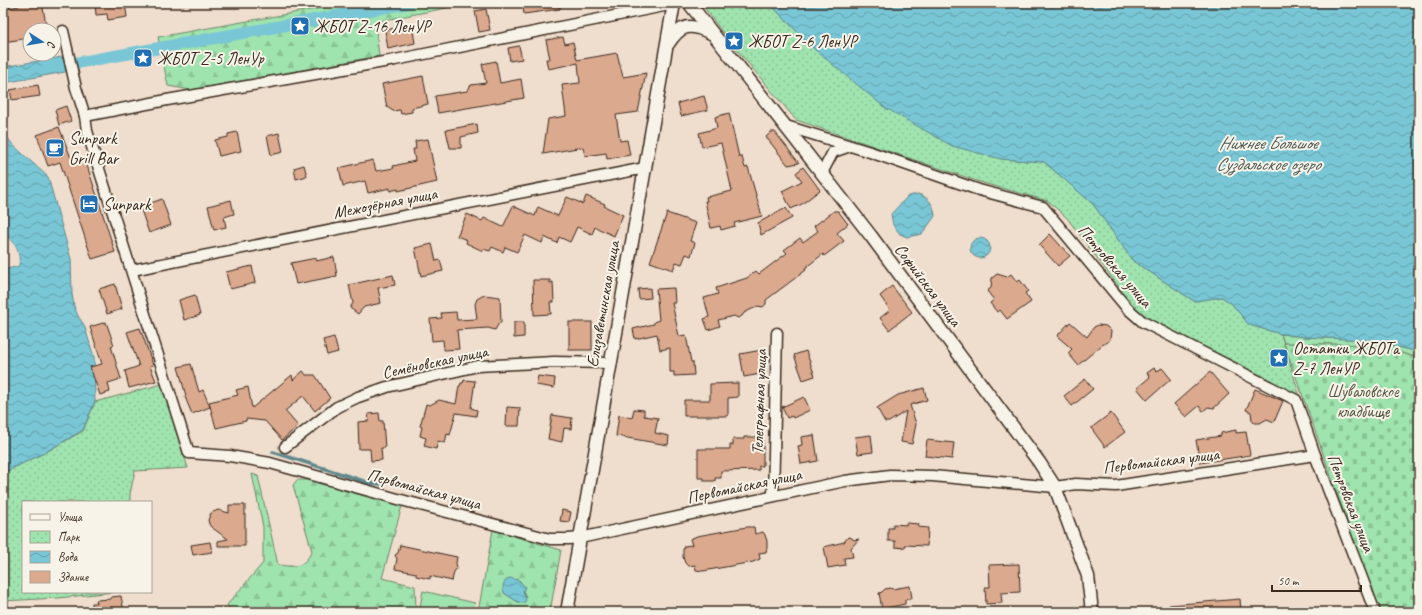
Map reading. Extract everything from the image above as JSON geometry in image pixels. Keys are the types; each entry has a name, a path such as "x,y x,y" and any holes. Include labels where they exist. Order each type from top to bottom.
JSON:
{"street":[{"path":"85,116 395,60 674,3"},
{"name":"Елизаветинская улица","path":"567,612 674,3"},
{"name":"Софийская улица","path":"689,3 786,126 890,262 1056,487 1088,576 1092,612"},
{"path":"667,46 674,35 682,28 691,26 701,28 712,33"},
{"path":"63,31 73,79 85,116 87,131 132,270"},
{"name":"Петровская улица","path":"786,126 979,190 1043,207 1127,308 1143,322 1296,400 1315,455 1375,612"},
{"path":"822,173 833,152 850,146"},
{"name":"Межозёрная улица","path":"132,270 645,168"},
{"name":"Первомайская улица","path":"132,270 189,453 230,456 270,463 405,501 550,539 569,540 580,538 845,481 890,475 932,476 1056,487 1076,484 1116,486 1315,455"},
{"name":"Телеграфная улица","path":"773,496 777,333"},
{"name":"Семёновская улица","path":"285,447 337,407 358,397 387,387 478,366 554,362 610,363"}],"green space":[{"path":"349,3 472,3 375,22 379,56 191,90 168,86 158,37"},
{"path":"701,3 769,3 814,49 1001,159 1044,162 1093,204 1133,261 1194,301 1222,297 1232,304 1249,325 1281,334 1300,397 1149,320 1134,307 1067,218 1048,201 983,183 796,120 726,37"},
{"path":"1281,334 1305,337 1369,340 1419,352 1419,358 1371,345 1284,343"},
{"name":"Шуваловское кладбище","path":"1284,343 1371,345 1419,358 1419,612 1379,612"},
{"path":"162,384 188,468 135,471 130,501 22,501 22,593 105,593 58,598 3,601 3,473 44,453 83,431 95,402"},
{"path":"252,474 258,476 278,565 299,565 306,561 312,551 293,485 297,480 306,480 402,506 382,578 415,586 415,612 233,612 227,605 263,563 263,527"},
{"path":"493,530 561,550 550,612 478,612","holes":["516,579 520,581 524,587 523,591 526,597 518,602 504,593"]},
{"path":"423,591 475,603 473,612 419,612"}],"water":[{"name":"Нижнее Большое Суздальское озеро","path":"769,3 1419,3 1419,352 1369,340 1305,337 1281,334 1249,325 1232,304 1222,297 1194,301 1133,261 1093,204 1044,162 1001,159 952,146 884,107 814,49"},
{"path":"62,57 65,72 3,83 3,67 32,62 62,62"},
{"path":"3,132 13,145 48,177 71,259 72,294 74,306 84,325 94,357 95,401 83,430 44,453 3,473 3,270 19,266 19,257 13,242 6,236 3,237"},
{"path":"918,194 928,199 935,216 922,234 907,237 900,234 893,225 891,214 908,196"},
{"path":"980,238 987,241 990,248 987,255 980,258 973,255 970,248 973,241"},
{"path":"509,578 522,583 525,587 523,591 526,600 524,603 517,601 504,593 503,588 505,581"}],"building":[{"path":"19,3 42,3 46,22 22,22 22,39 3,42 3,9 19,6"},
{"path":"95,3 125,3 127,17 108,20 107,14 96,15"},
{"path":"522,3 560,3 560,9 524,14"},
{"path":"486,9 490,30 479,32 475,11"},
{"path":"412,25 415,43 388,49 385,30"},
{"path":"563,37 565,44 573,42 577,60 617,53 623,77 646,73 638,112 616,115 620,141 627,140 630,155 607,159 606,153 585,156 583,147 543,154 548,119 566,116 562,85 580,83 578,63 548,69 546,59 550,59 546,40"},
{"path":"519,46 522,59 510,61 508,48"},
{"path":"496,61 500,83 521,79 524,98 438,113 435,96 467,91 471,85 486,83 482,64"},
{"path":"423,76 428,104 412,108 412,112 401,114 400,110 393,111 387,107 382,84"},
{"path":"38,85 40,96 12,100 10,90"},
{"path":"704,96 708,110 681,116 678,103"},
{"path":"66,106 71,121 59,125 55,110"},
{"path":"729,113 739,157 742,157 745,168 748,167 762,216 734,223 735,226 721,230 720,226 711,228 705,201 707,201 706,197 732,191 721,143 702,147 699,133 717,128 715,117"},
{"path":"477,124 478,133 461,137 461,148 450,148 446,130"},
{"path":"59,127 73,163 85,159 115,252 92,259 60,162 48,166 37,135"},
{"path":"237,132 241,151 219,156 215,140 228,137 228,134"},
{"path":"771,132 775,132 799,163 788,165 766,137"},
{"path":"279,133 283,152 271,155 267,136"},
{"path":"428,139 437,182 398,191 398,189 390,191 390,188 368,193 365,181 343,186 339,168 373,160 376,171 394,168 393,166 415,161 413,149 416,149 415,141"},
{"path":"304,165 307,176 296,179 294,168"},
{"path":"803,167 820,190 802,204 791,209 782,191 802,181 796,173"},
{"path":"586,196 605,204 604,206 623,215 614,236 595,227 592,234 577,227 570,242 559,237 557,243 544,237 542,243 525,235 517,252 505,247 503,252 492,247 490,251 483,249 483,251 466,243 467,240 457,236 467,214 482,221 484,218 503,227 513,206 535,216 538,207 558,216 567,197 583,204"},
{"path":"162,199 171,225 149,233 140,207"},
{"path":"231,200 234,214 224,217 226,227 214,230 208,206"},
{"path":"786,208 792,218 761,235 758,223"},
{"path":"834,211 838,211 848,224 837,233 844,241 824,256 823,254 805,268 806,270 766,300 766,304 763,307 758,306 744,313 738,318 734,316 718,320 720,326 708,330 704,319 709,317 704,298 718,294 716,288 747,278 756,271 759,274 787,253 784,250 800,238 803,242 818,231 814,226"},
{"path":"667,213 696,223 690,241 695,243 691,256 686,254 682,264 676,262 673,270 650,262"},
{"path":"1050,234 1070,256 1058,266 1039,245"},
{"path":"432,244 436,261 440,260 443,271 421,276 415,248"},
{"path":"334,257 337,276 296,284 291,263 316,258 316,261"},
{"path":"252,266 255,283 230,289 226,272"},
{"path":"997,274 1007,277 1011,274 1017,282 1020,280 1028,291 1025,293 1031,302 1007,319 1000,310 997,312 990,303 994,300 987,291 991,288 992,278"},
{"path":"393,275 395,285 378,288 381,303 364,307 358,314 350,308 353,303 349,285"},
{"path":"533,280 550,280 550,283 553,282 554,302 550,302 551,314 534,315"},
{"path":"115,284 122,309 107,314 99,289"},
{"path":"892,286 912,312 889,330 880,318 890,310 880,296"},
{"path":"650,288 651,298 639,299 638,289"},
{"path":"674,288 675,303 672,303 679,336 686,335 691,362 693,362 694,375 674,376 674,372 670,372 670,348 660,350 657,334 635,339 633,329 654,324 654,322 659,320 656,289"},
{"path":"195,295 200,315 184,320 179,300"},
{"path":"484,295 500,297 501,323 499,323 495,330 488,328 457,330 459,349 444,350 443,340 432,341 430,319 442,318 441,313 456,312 457,320 477,319 475,304 477,299"},
{"path":"106,322 114,345 111,346 121,379 108,383 110,392 100,395 90,367 102,364 90,327"},
{"path":"514,322 524,322 524,337 514,338"},
{"path":"569,322 592,322 592,350 569,350"},
{"path":"1070,322 1087,337 1094,327 1098,325 1106,326 1111,331 1108,342 1102,345 1078,365 1068,353 1072,349 1057,336"},
{"path":"140,328 153,365 150,366 156,381 129,388 125,371 139,366 127,332"},
{"path":"334,337 338,352 327,355 323,340"},
{"path":"762,350 766,373 744,377 740,354"},
{"path":"806,351 815,376 803,380 794,355"},
{"path":"191,364 199,392 203,390 210,407 192,414 185,397 186,396 178,367"},
{"path":"1154,368 1157,371 1162,368 1171,379 1147,400 1137,388 1150,377 1147,373"},
{"path":"303,371 306,375 315,375 330,398 315,411 303,396 285,411 298,426 282,440 265,421 246,419 246,421 216,428 209,402 238,395 236,390 248,387 252,408 292,375 293,380"},
{"path":"1210,372 1229,394 1214,408 1208,407 1203,411 1199,406 1186,417 1174,404"},
{"path":"538,376 555,378 554,388 536,385"},
{"path":"1085,379 1093,389 1072,406 1064,396"},
{"path":"464,380 475,381 471,408 477,410 476,416 456,413 450,435 447,434 445,443 438,441 436,449 424,446 426,438 420,436 422,427 420,426 426,404 430,405 439,400 456,404 459,386"},
{"path":"738,383 738,397 728,398 728,416 684,416 684,400 710,400 710,384"},
{"path":"924,388 927,400 910,405 916,424 912,444 901,442 906,411 889,422 885,422 877,408 898,395"},
{"path":"1255,389 1283,401 1274,422 1267,419 1260,423 1254,423 1251,412 1246,410"},
{"path":"804,397 810,410 793,418 792,416 787,418 782,407"},
{"path":"507,407 520,408 519,426 506,426"},
{"path":"634,409 644,410 644,416 658,418 655,433 669,436 668,445 616,436 619,415 632,418"},
{"path":"379,413 380,421 383,421 385,448 381,448 382,460 371,461 370,449 359,449 358,422 369,421 368,414"},
{"path":"1111,413 1125,432 1105,447 1091,428"},
{"path":"552,415 572,418 571,429 564,428 562,442 548,439"},
{"path":"1236,430 1236,433 1246,432 1250,455 1200,463 1196,440 1221,436 1221,433"},
{"path":"814,435 818,461 801,464 798,446 802,445 801,437"},
{"path":"871,435 873,452 858,454 855,437"},
{"path":"744,437 763,437 763,466 759,466 759,470 721,471 721,478 715,478 715,481 704,481 704,478 698,478 698,449 730,449 730,445 733,445 733,439 744,439"},
{"path":"927,440 954,443 952,459 925,456"},
{"path":"229,505 245,505 245,546 218,546 218,541 228,539 209,524 208,520 211,513 218,510 229,513"},
{"path":"562,510 571,512 569,522 560,521"},
{"path":"906,523 919,524 918,527 928,528 927,546 905,545 905,548 895,547 895,541 888,541 888,528 893,528 893,524 906,525"},
{"path":"754,527 755,534 763,532 765,535 767,548 766,552 759,553 760,559 753,562 703,571 696,570 695,565 688,566 685,563 683,550 684,546 692,545 690,539 697,536"},
{"path":"848,537 854,540 859,539 851,548 853,557 844,558 845,565 828,568 824,547 844,542"},
{"path":"210,542 212,552 193,555 191,545"},
{"path":"400,545 457,557 457,568 454,572 452,581 430,576 430,579 416,576 416,573 395,569 397,559 395,555 398,553"},
{"path":"1019,564 1020,592 1001,593 1002,603 986,604 985,587 990,587 989,565"},
{"path":"910,586 912,598 905,600 905,604 882,609 879,593 885,589"},
{"path":"121,596 124,612 92,612 92,603 97,603 96,600 111,599 111,597"},
{"path":"1240,599 1241,611 1239,612 1170,612 1169,605"}],"waterway":[{"path":"48,68 409,3"},
{"path":"273,452 370,483 381,484"}],"place":[{"name":"ЖБОТ Z-16 ЛенУР","path":"300,26"},
{"name":"ЖБОТ Z-6 ЛенУР","path":"734,41"},
{"name":"ЖБОТ Z-5 ЛенУр","path":"143,58"},
{"name":"Sunpark Grill Bar","path":"55,148"},
{"name":"Sunpark","path":"89,204"},
{"name":"Остатки ЖБОТа Z-7 ЛенУР","path":"1279,358"}]}
